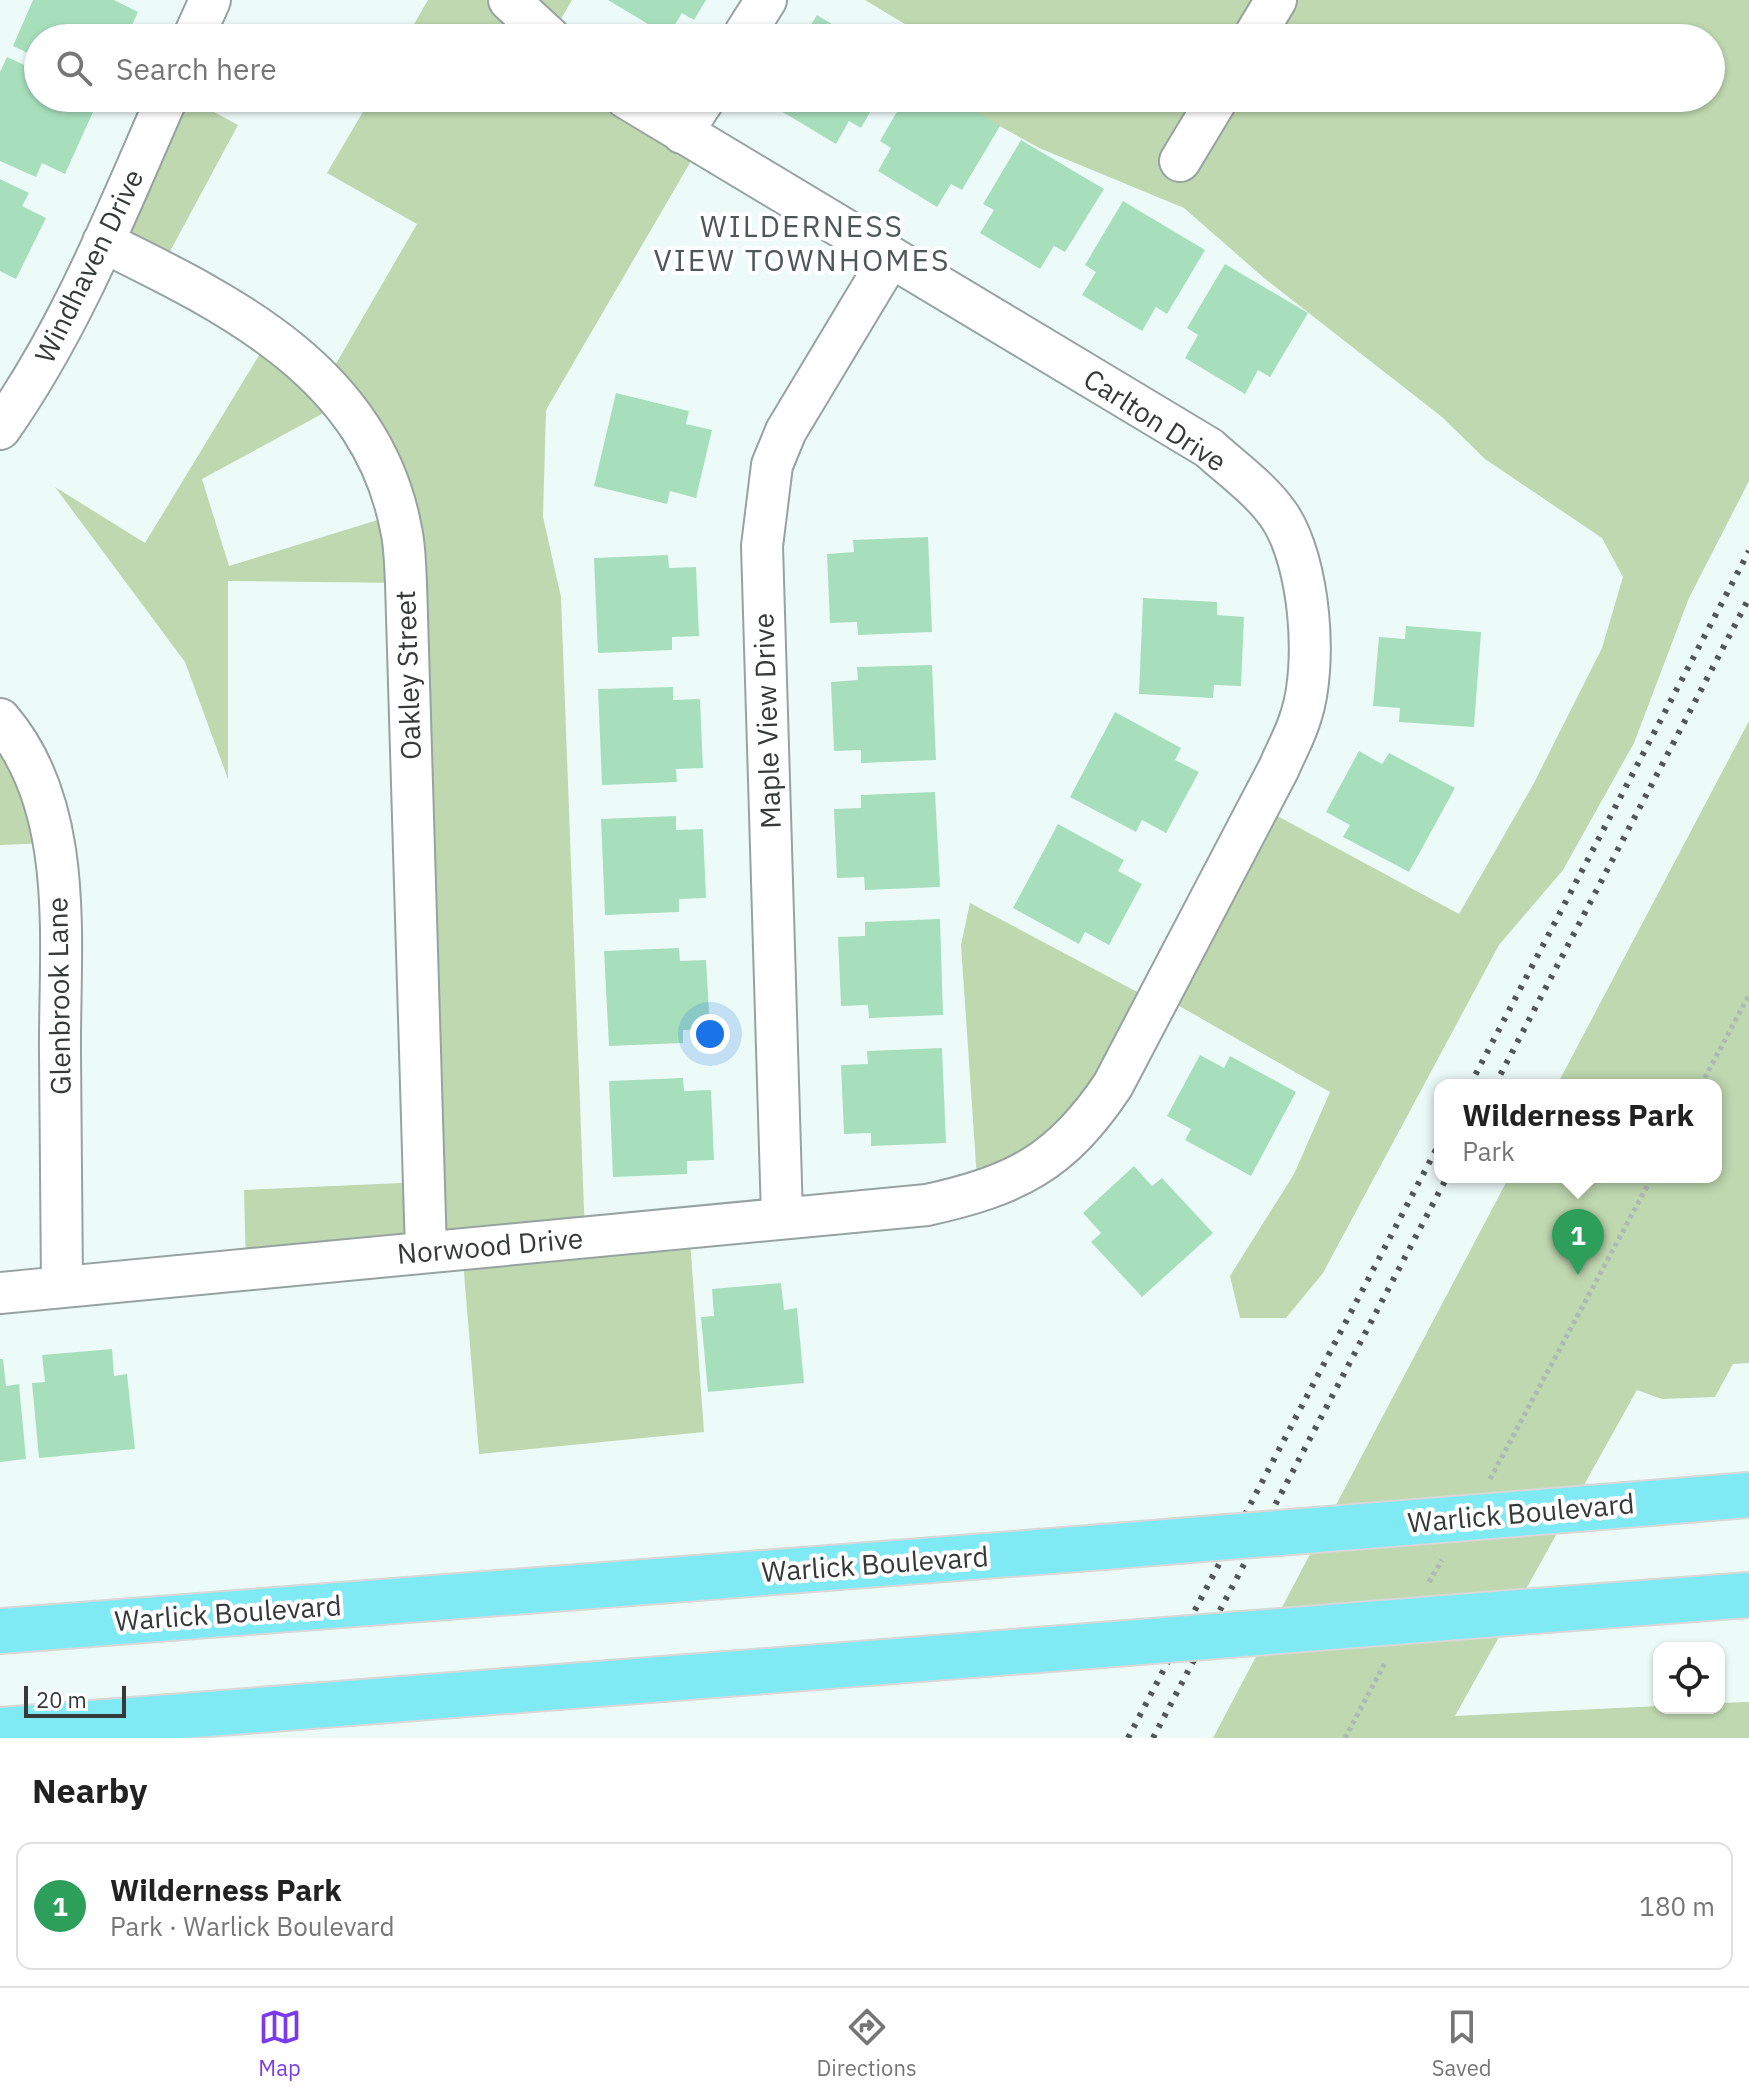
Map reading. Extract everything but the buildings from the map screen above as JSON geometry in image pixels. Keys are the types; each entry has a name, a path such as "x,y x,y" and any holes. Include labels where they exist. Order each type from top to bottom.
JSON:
{"main road":[{"name":"Warlick Boulevard","path":"0,1631 1749,1495"},
{"path":"0,1730 1749,1595"}],"lane":[{"path":"199,24 210,0"},
{"path":"509,0 535,24"},
{"path":"751,24 766,0"},
{"path":"1261,24 1276,0"},
{"name":"Windhaven Drive","path":"0,429 53,347 161,112"},
{"name":"Carlton Drive","path":"648,112 1209,448 1280,517 1298,560 1307,608 1309,666 1302,715 1279,768 1113,1085 1089,1120 1032,1171 978,1193"},
{"path":"682,133 696,112"},
{"path":"1180,161 1210,112"},
{"name":"Oakley Street","path":"103,242 225,306 272,334 310,365 358,421 390,488 402,530 406,583 426,1252"},
{"name":"Maple View Drive","path":"782,1216 762,546 766,500 772,465 786,431 890,258"},
{"name":"Glenbrook Lane","path":"0,719 11,732 40,789 55,855 59,921 62,1287"},
{"name":"Norwood Drive","path":"0,1293 782,1216 927,1205 978,1193"}],"path":[{"path":"1704,1079 1749,995"},
{"path":"1484,1489 1649,1183"},
{"path":"1428,1584 1444,1557"},
{"path":"1345,1738 1391,1651"}],"green space":[{"path":"428,0 572,0 558,24 414,24"},
{"path":"865,0 1749,0 1749,481 1689,598 1634,743 1563,870 1499,945 1323,1273 1286,1318 1240,1318 1230,1276 1294,1174 1330,1092 1160,995 1259,806 1459,914 1534,783 1602,648 1623,577 1602,538 1485,459 1442,417 1264,278 1184,208 1039,148 974,112 1725,112 1725,24 905,24"},
{"path":"161,112 214,112 238,125 160,270 103,242"},
{"path":"363,112 649,112 701,144 546,410 543,517 561,597 585,1236 689,1226 704,1432 479,1454 462,1249 246,1269 244,1190 423,1182 405,583 228,581 228,779 185,662 55,487 145,543 272,334 326,381 417,224 327,173","holes":["344,402 397,514 229,566 202,479"]},
{"path":"1749,721 1749,1363 1733,1364 1715,1397 1662,1399 1637,1390 1455,1716 1653,1706 1653,1714 1725,1714 1725,1703 1749,1702 1749,1738 1213,1738 1506,1183 1722,1183 1722,1079 1560,1079"},
{"path":"0,726 52,843 0,845"},
{"path":"970,903 1156,1002 1113,1085 978,1193 961,945"}],"railway":[{"path":"1473,1079 1749,551"},
{"path":"1498,1079 1749,598"},
{"path":"1128,1738 1434,1153"},
{"path":"1153,1738 1444,1183"}],"place":[{"name":"Wilderness Park","path":"1578,1275"}],"district":[{"name":"WILDERNESS VIEW TOWNHOMES","path":"802,244"}]}
